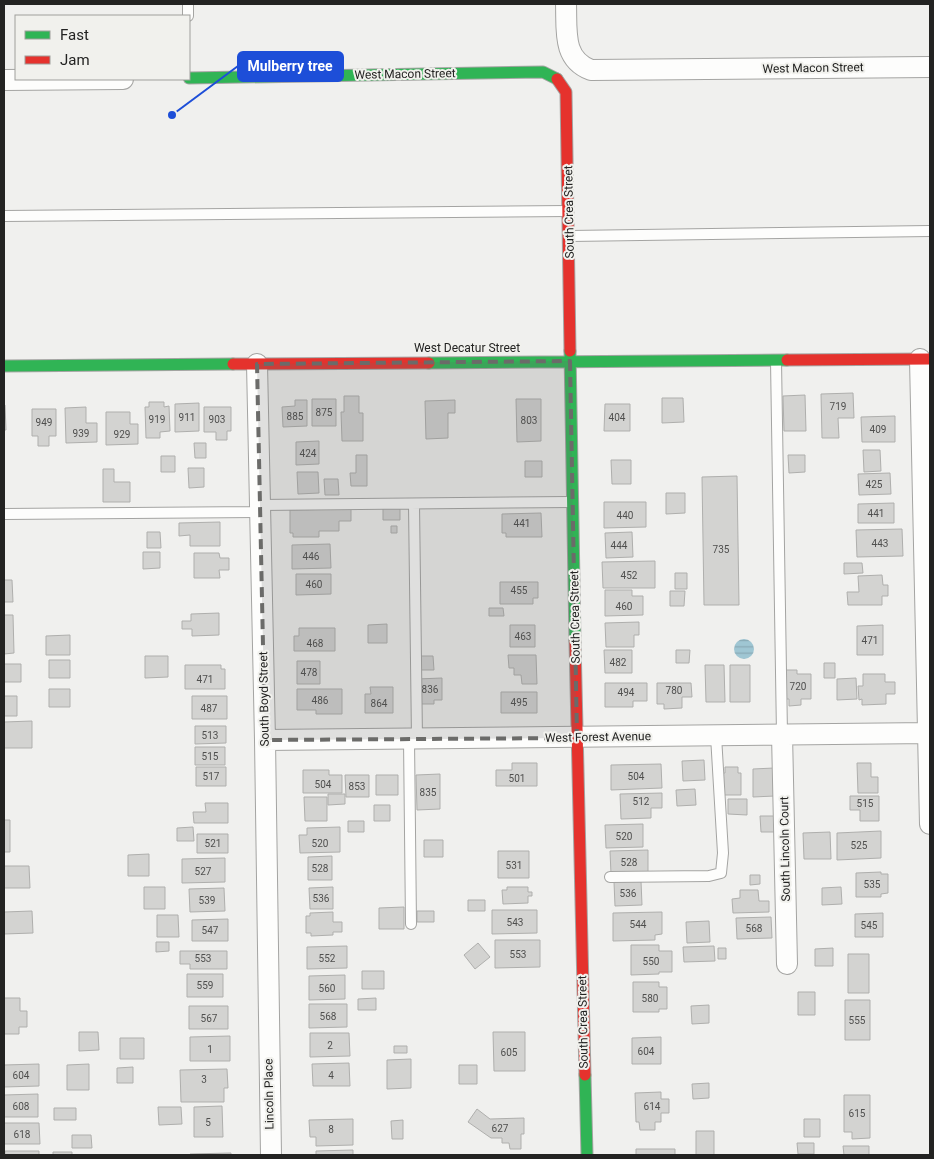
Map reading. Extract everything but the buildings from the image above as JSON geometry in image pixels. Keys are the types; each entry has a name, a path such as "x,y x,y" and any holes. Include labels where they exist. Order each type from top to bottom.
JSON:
{"street":[{"name":"West Macon Street","path":"566,4 568,44 577,63 592,70 930,67"},
{"name":"West Macon Street","path":"190,78 543,72 560,80"},
{"name":"South Crea Street","path":"560,80 567,99 570,361 586,1155"},
{"name":"West Decatur Street","path":"4,366 925,359"},
{"path":"925,359 930,824"},
{"name":"South Boyd Street","path":"257,364 265,740 268,1033"},
{"name":"West Forest Avenue","path":"265,740 930,733"},
{"name":"South Lincoln Court","path":"782,734 787,964"},
{"name":"Lincoln Place","path":"268,1033 271,1155"}],"lane":[{"path":"4,216 569,211"},
{"path":"569,236 930,231"},
{"path":"776,360 782,734"},
{"path":"4,514 574,502"},
{"path":"411,924 414,504"},
{"path":"610,877 709,876 721,873 723,853 716,736"}],"highlighted area":[{"path":"570,361 577,738 265,740 257,364"}],"water":[{"path":"744,639 751,642 754,649 751,656 744,659 737,656 734,649 737,642"}],"traffic: fast":[{"path":"190,78 543,72 557,79"},
{"path":"570,351 575,641"},
{"path":"429,363 787,360"},
{"path":"4,366 233,364"},
{"path":"585,1075 587,1155"}],"traffic: jam":[{"path":"557,79 566,92 570,351"},
{"path":"787,360 930,359"},
{"path":"233,364 429,363"},
{"path":"575,641 585,1075"}],"place":[{"name":"Mulberry tree","path":"172,115"}]}
